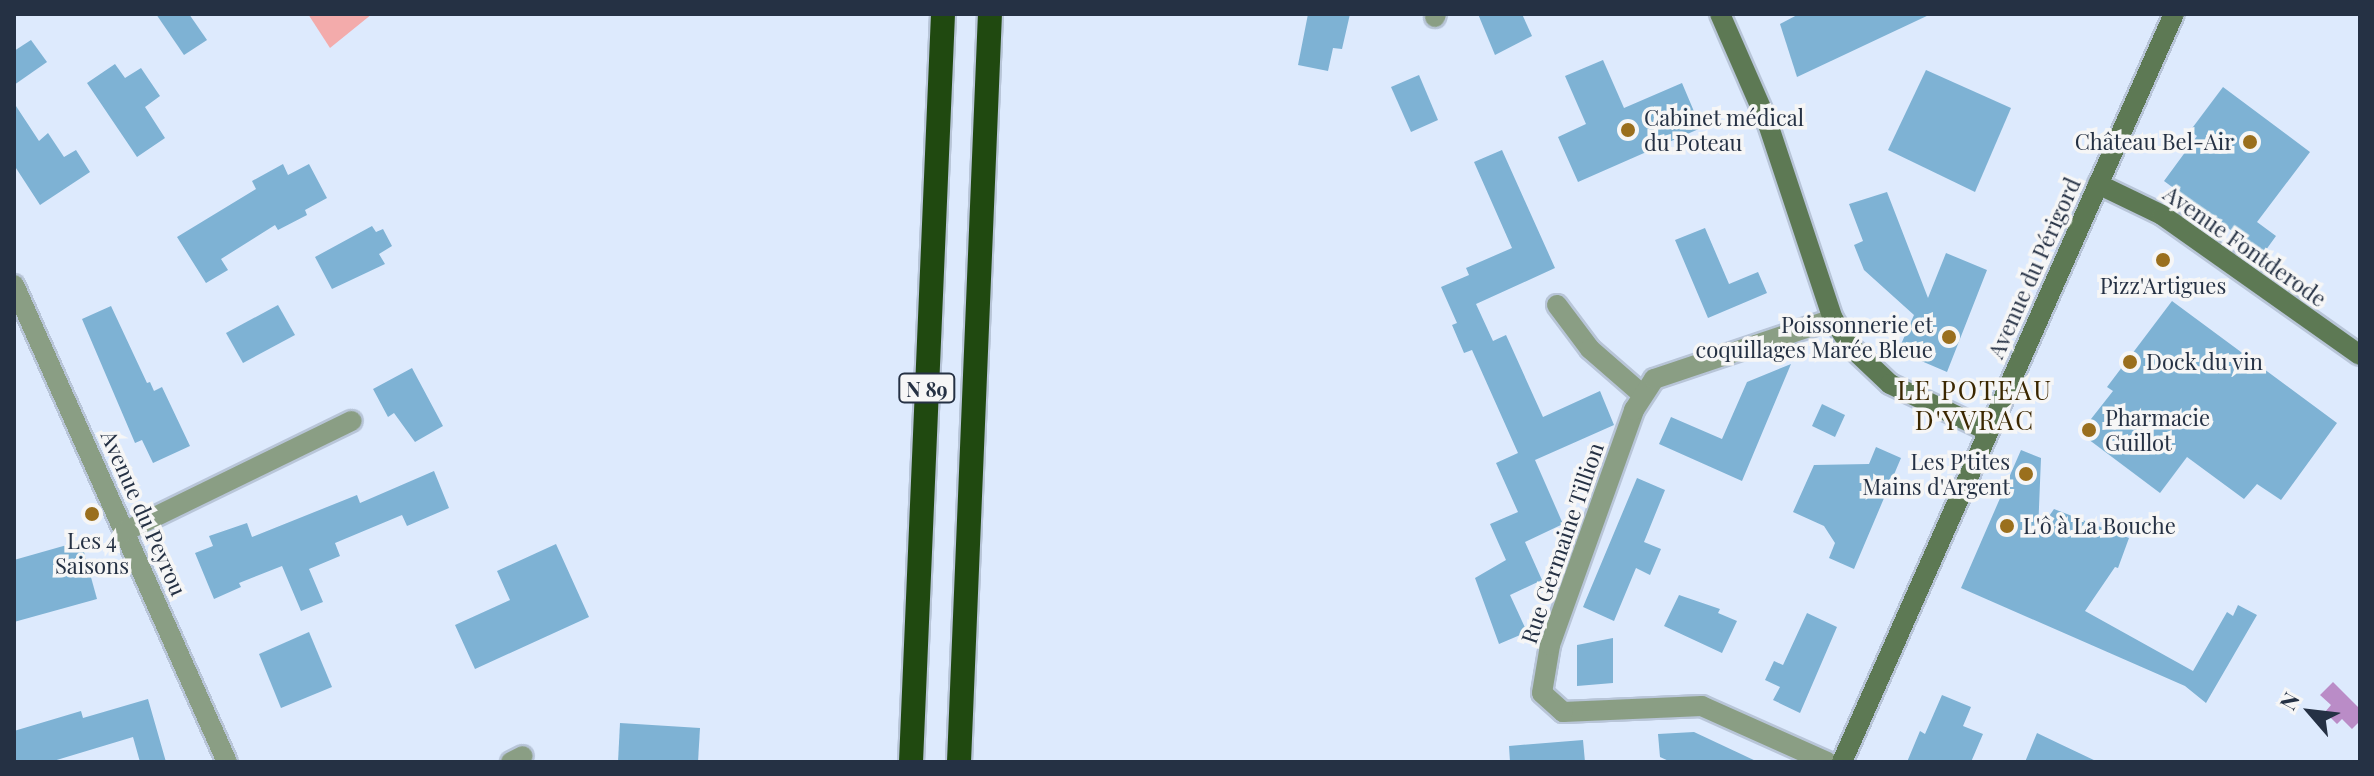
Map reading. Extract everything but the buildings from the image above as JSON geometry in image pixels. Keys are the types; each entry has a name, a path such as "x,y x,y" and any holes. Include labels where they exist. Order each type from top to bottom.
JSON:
{"highway":[{"name":"N 89","path":"911,762 943,14"},
{"name":"N 89","path":"959,762 990,14"}],"street":[{"path":"1720,14 1768,124 1833,319 1852,348 1890,384 1988,431"},
{"name":"Avenue du Périgord","path":"1842,762 2174,14"},
{"name":"Avenue Fontderode","path":"2098,184 2162,215 2360,355"},
{"name":"Avenue du Peyrou","path":"14,285 227,762"},
{"path":"1557,305 1590,349 1643,395"},
{"name":"Rue Germaine Tillion","path":"1827,762 1702,706 1563,712 1542,693 1550,645 1634,410 1654,379 1833,319"},
{"path":"126,531 352,421"}],"shaded area":[{"path":"308,14 372,14 330,48"},
{"path":"2333,682 2360,709 2360,721 2352,729 2342,719 2337,724 2325,712 2331,705 2320,695"}],"place":[{"name":"Cabinet médical du Poteau","path":"1628,130"},
{"name":"Château Bel-Air","path":"2250,142"},
{"name":"Pizz'Artigues","path":"2163,260"},
{"name":"Poissonnerie et coquillages Marée Bleue","path":"1949,337"},
{"name":"Dock du vin","path":"2130,362"},
{"name":"Pharmacie Guillot","path":"2089,430"},
{"name":"Les P'tites Mains d'Argent","path":"2026,474"},
{"name":"Les 4 Saisons","path":"92,514"},
{"name":"L'ô à La Bouche","path":"2007,526"}],"district":[{"name":"LE POTEAU D'YVRAC","path":"1975,405"}]}
